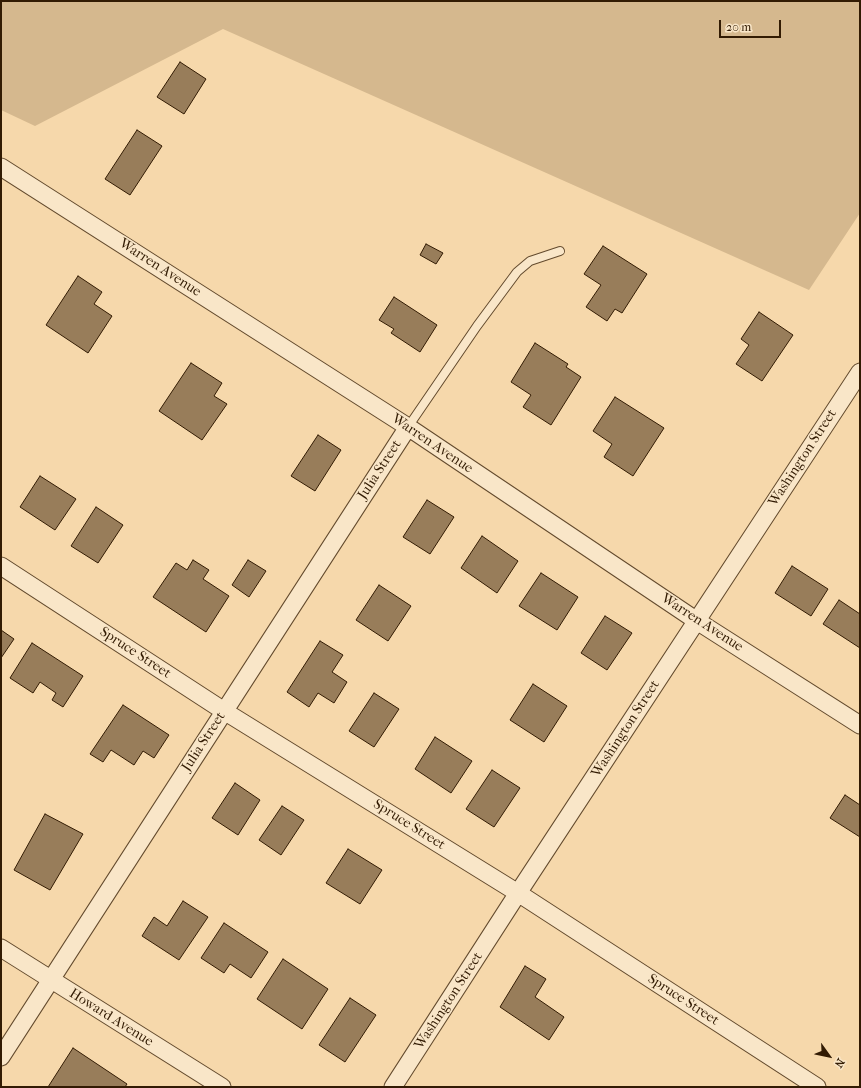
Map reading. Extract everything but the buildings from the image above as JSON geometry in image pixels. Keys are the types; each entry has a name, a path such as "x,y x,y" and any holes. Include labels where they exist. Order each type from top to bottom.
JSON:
{"street":[{"name":"Warren Avenue","path":"1,167 408,427 697,621 860,725"},
{"name":"Washington Street","path":"393,1087 518,893 860,372"},
{"name":"Julia Street","path":"1,1057 408,427"},
{"name":"Spruce Street","path":"1,566 224,711 518,893 817,1087"},
{"name":"Howard Avenue","path":"1,948 222,1087"}],"lane":[{"path":"408,427 477,326 517,272 530,261 560,251"}],"shaded area":[{"path":"1,1 860,1 860,213 809,290 223,29 35,126 1,110"}]}
